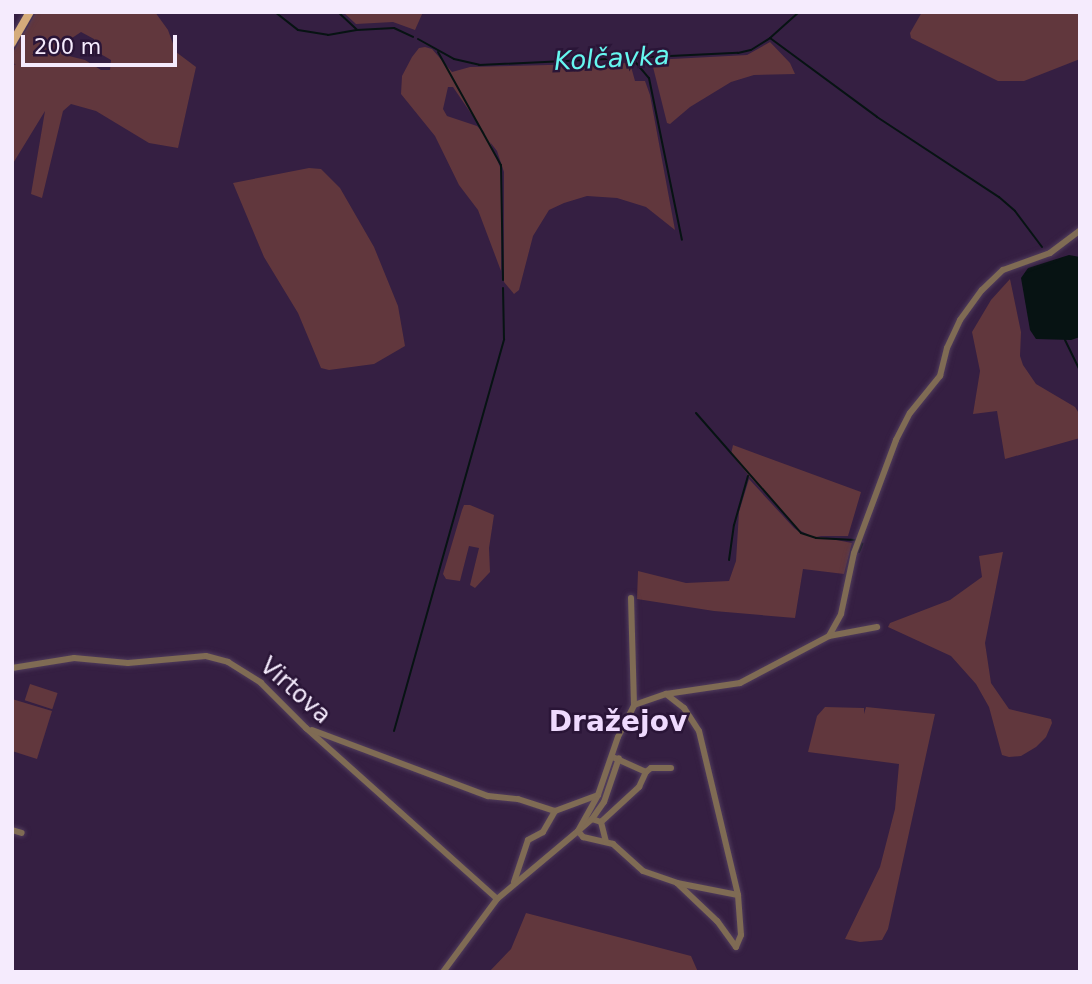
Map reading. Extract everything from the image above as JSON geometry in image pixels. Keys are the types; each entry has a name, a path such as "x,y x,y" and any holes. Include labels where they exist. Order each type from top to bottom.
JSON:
{"main road":[{"path":"12,43 30,12"}],"street":[{"path":"829,636 841,614 854,553 896,440 910,412 940,376 947,348 960,320 982,290 1003,270 1050,253 1080,230"},
{"path":"631,598 631,698 634,705"},
{"path":"443,972 497,899 592,819 606,798 618,737 634,705 666,694 740,682 829,636 877,627"},
{"name":"Virtova","path":"12,668 66,659 128,663 175,657 218,658 246,671 497,899"},
{"path":"677,702 684,692"},
{"path":"666,694 677,702 699,732 738,895 741,935 736,947 717,921 677,883"},
{"path":"306,728 488,796 517,799 555,811 598,795"},
{"path":"616,758 646,772"},
{"path":"578,831 616,758"},
{"path":"601,822 639,787 646,772 652,768 671,768"},
{"path":"514,883 528,840 543,832 555,811"},
{"path":"592,819 601,822"},
{"path":"601,822 606,842"},
{"path":"12,830 22,833"},
{"path":"578,831 591,841 606,842 643,871 677,883 738,895"}],"shaded area":[{"path":"36,12 155,12 168,30 176,52 196,67 178,148 149,143 96,111 71,104 63,111 42,198 31,194 45,111 12,165 12,64 16,65 12,62 12,54","holes":["81,32 94,39 95,47 92,49 111,60 110,70 101,70 85,60 61,54 66,42"]},
{"path":"343,12 423,12 415,30 393,22 356,24"},
{"path":"922,12 1080,12 1080,59 1024,81 998,81 911,38 910,33"},
{"path":"770,42 790,63 795,74 754,75 731,82 690,107 670,124 667,123 653,60 747,55"},
{"path":"419,48 432,49 452,72 470,67 630,63 635,81 645,81 650,95 675,230 646,207 617,198 587,196 564,203 549,210 533,236 519,290 514,294 504,282 504,172 497,151 490,142 502,172 501,271 478,210 459,185 435,136 401,94 402,76","holes":["448,87 453,87 485,134 477,126 447,116 443,109"]},
{"path":"309,168 321,169 340,188 374,247 398,306 405,346 374,364 329,370 321,368 298,313 264,257 233,183"},
{"path":"1069,255 1080,257 1080,337 1071,340 1036,339 1030,330 1021,278 1028,268"},
{"path":"1010,279 1021,332 1020,356 1023,365 1036,384 1075,407 1080,415 1080,438 1005,459 997,411 973,414 980,371 972,332 991,300"},
{"path":"733,445 861,492 848,536 816,536 852,543 844,574 803,569 795,618 714,611 637,599 638,571 686,583 729,581 736,561 739,512 749,479 794,528 809,535 799,530 750,477 731,454"},
{"path":"464,505 494,515 489,548 490,572 475,588 470,585 479,548 469,546 460,581 446,579 443,574 462,510"},
{"path":"1003,552 985,643 991,683 1009,709 1051,719 1052,723 1046,737 1036,747 1021,756 1009,757 1002,755 989,707 976,684 951,656 888,627 890,623 950,600 982,577 979,556"},
{"path":"30,684 58,693 52,709 25,700"},
{"path":"12,699 52,711 37,759 12,751"},
{"path":"825,707 864,708 864,714 866,707 935,714 888,929 882,940 860,942 845,939 880,867 895,809 899,764 808,752 817,716"},
{"path":"526,913 691,956 698,972 489,972 511,949"}],"waterway":[{"path":"275,12 298,30 328,35 357,30"},
{"name":"Kolčavka","path":"338,12 357,30 394,28 413,37"},
{"name":"Kolčavka","path":"418,39 454,59 479,65 738,53 751,50 770,38 799,12"},
{"path":"770,38 877,117 999,197 1015,211 1042,247"},
{"path":"438,52 501,165 503,280"},
{"path":"632,58 649,78 682,240"},
{"path":"394,731 504,339 503,288"},
{"path":"1065,340 1080,371"},
{"path":"696,413 801,533 816,538 855,540"},
{"path":"729,560 734,525 748,476"},
{"path":"859,552 862,544"}],"district":[{"name":"Dražejov","path":"618,722"}]}
